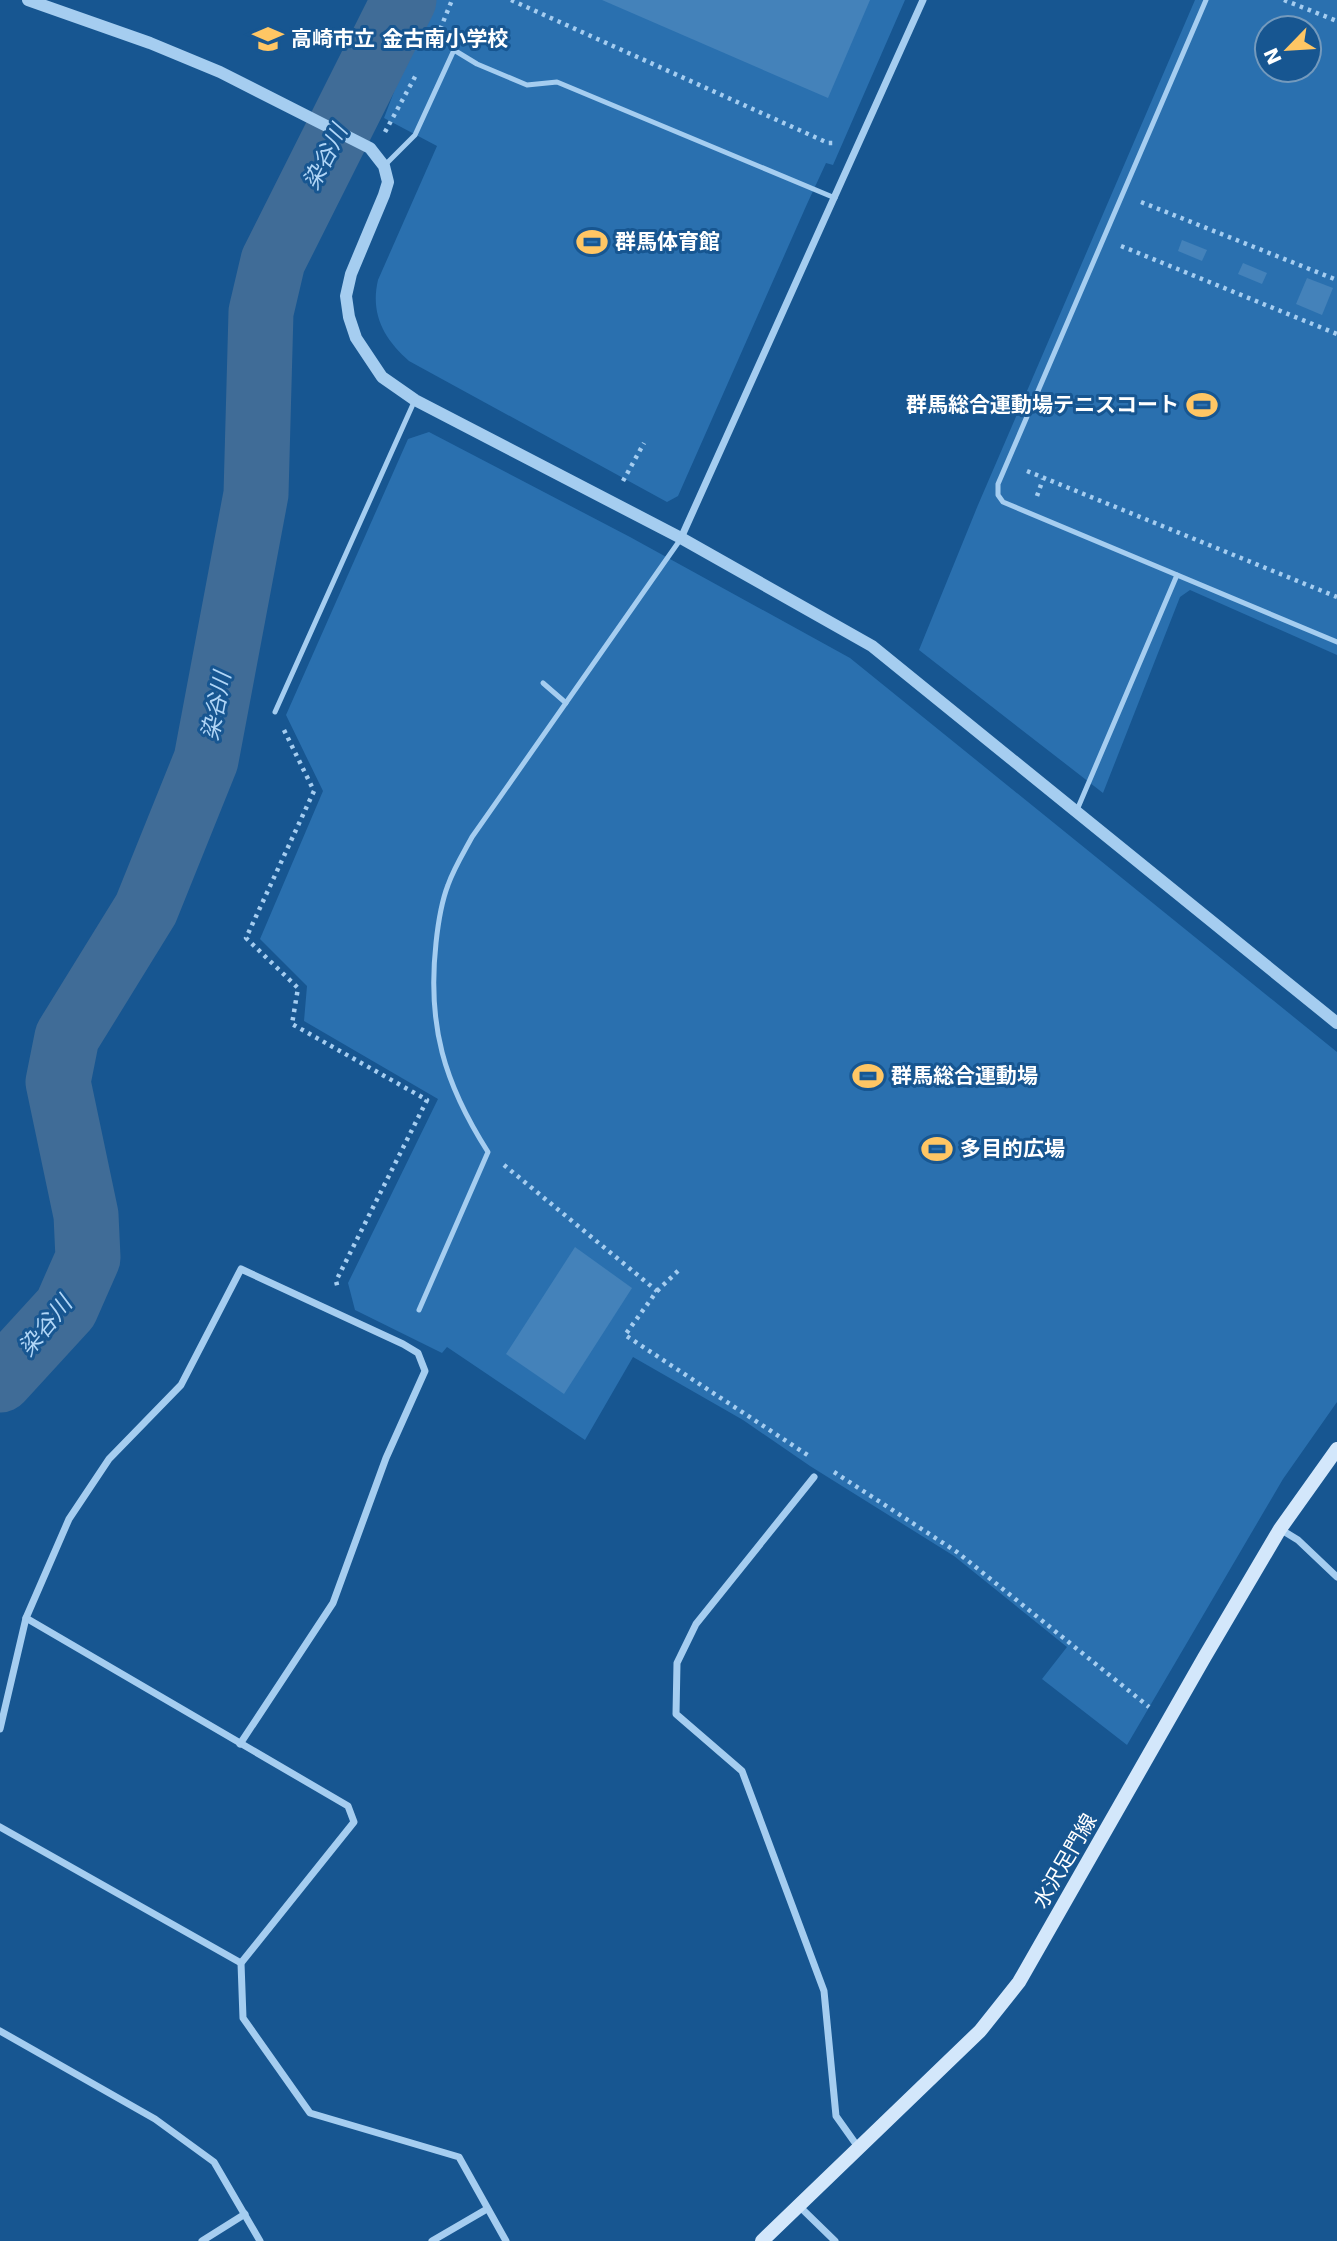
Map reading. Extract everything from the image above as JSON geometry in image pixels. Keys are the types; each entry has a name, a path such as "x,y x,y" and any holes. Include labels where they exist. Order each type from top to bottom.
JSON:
{"main road":[{"name":"水沢足門線","path":"762,2241 980,2031 1019,1982 1203,1658 1280,1529 1337,1449"}],"street":[{"path":"28,0 220,72 370,148 384,166 388,182 351,274 346,296 356,338 382,377 415,400 681,538 872,646 1337,1024"},
{"path":"681,538 923,0"},
{"path":"0,1729 26,1618 69,1520 109,1459 181,1385 241,1269 418,1353 425,1371 386,1458 333,1603 240,1744"},
{"path":"814,1477 696,1624 677,1663 676,1714 742,1771 824,1991 836,2116 858,2147"},
{"path":"1280,1529 1298,1540 1337,1577"},
{"path":"26,1618 348,1806 354,1822 241,1964 243,2018 310,2113 459,2157 506,2241"},
{"path":"0,1827 241,1964"},
{"path":"0,2031 155,2119 214,2162 260,2241"},
{"path":"797,2205 835,2241"},
{"path":"432,2241 487,2209"},
{"path":"202,2241 245,2214"}],"lane":[{"path":"1206,0 998,484 998,495 1003,502 1337,642"},
{"path":"384,166 415,135 454,50 477,64 527,85 557,82 835,198"},
{"path":"275,712 415,400"},
{"path":"419,1310 488,1152 467,1119 439,1046 433,972 438,930 448,886 472,836 681,538"},
{"path":"1076,811 1177,575"},
{"path":"543,683 566,703"}],"path":[{"path":"511,0 828,143 843,143"},
{"path":"1284,0 1337,21"},
{"path":"1135,212 1144,191"},
{"path":"1140,201 1337,280"},
{"path":"1116,258 1126,234"},
{"path":"1121,246 1337,334"},
{"path":"621,485 644,443"},
{"path":"1032,459 1027,471 1043,479 1337,597"},
{"path":"275,712 314,791 246,938 299,989 292,1024 427,1100 336,1282 349,1320"},
{"path":"488,1152 657,1292"},
{"path":"680,1269 657,1292 625,1335 811,1457"},
{"path":"834,1472 957,1552 1153,1710"}],"shaded area":[{"name":"群馬体育館","path":"429,0 905,0 833,165 826,163 807,204 678,496 667,502 409,361 392,344 381,325 376,304 378,280 437,146 384,118"},
{"path":"1195,0 1337,0 1337,655 1190,590 1180,597 1103,793 919,650 978,505"},
{"name":"群馬総合運動場","path":"429,432 630,537 850,658 1337,1052 1337,1402 1283,1479 1127,1745 1042,1679 1067,1647 954,1556 810,1466 743,1420 633,1357 585,1440 447,1347 442,1353 355,1310 348,1283 438,1099 304,1021 307,986 260,939 323,791 286,715 408,439"}],"building":[{"path":"602,0 870,0 828,98"},
{"path":"1182,240 1207,250 1202,261 1178,251"},
{"path":"1243,263 1267,273 1262,284 1238,274"},
{"path":"1307,278 1333,288 1322,315 1296,304"},
{"path":"575,1247 632,1288 564,1394 506,1354"}],"waterway":[{"name":"染谷川","path":"0,1380 66,1308 88,1258 86,1215 58,1082 67,1037 146,909 206,760 256,494 261,312 273,261 404,0"}],"place":[{"name":"高崎市立 金古南小学校","path":"268,39"},
{"name":"群馬体育館","path":"592,242"},
{"name":"群馬総合運動場テニスコート","path":"1202,405"},
{"name":"群馬総合運動場","path":"868,1076"},
{"name":"多目的広場","path":"937,1149"}]}
